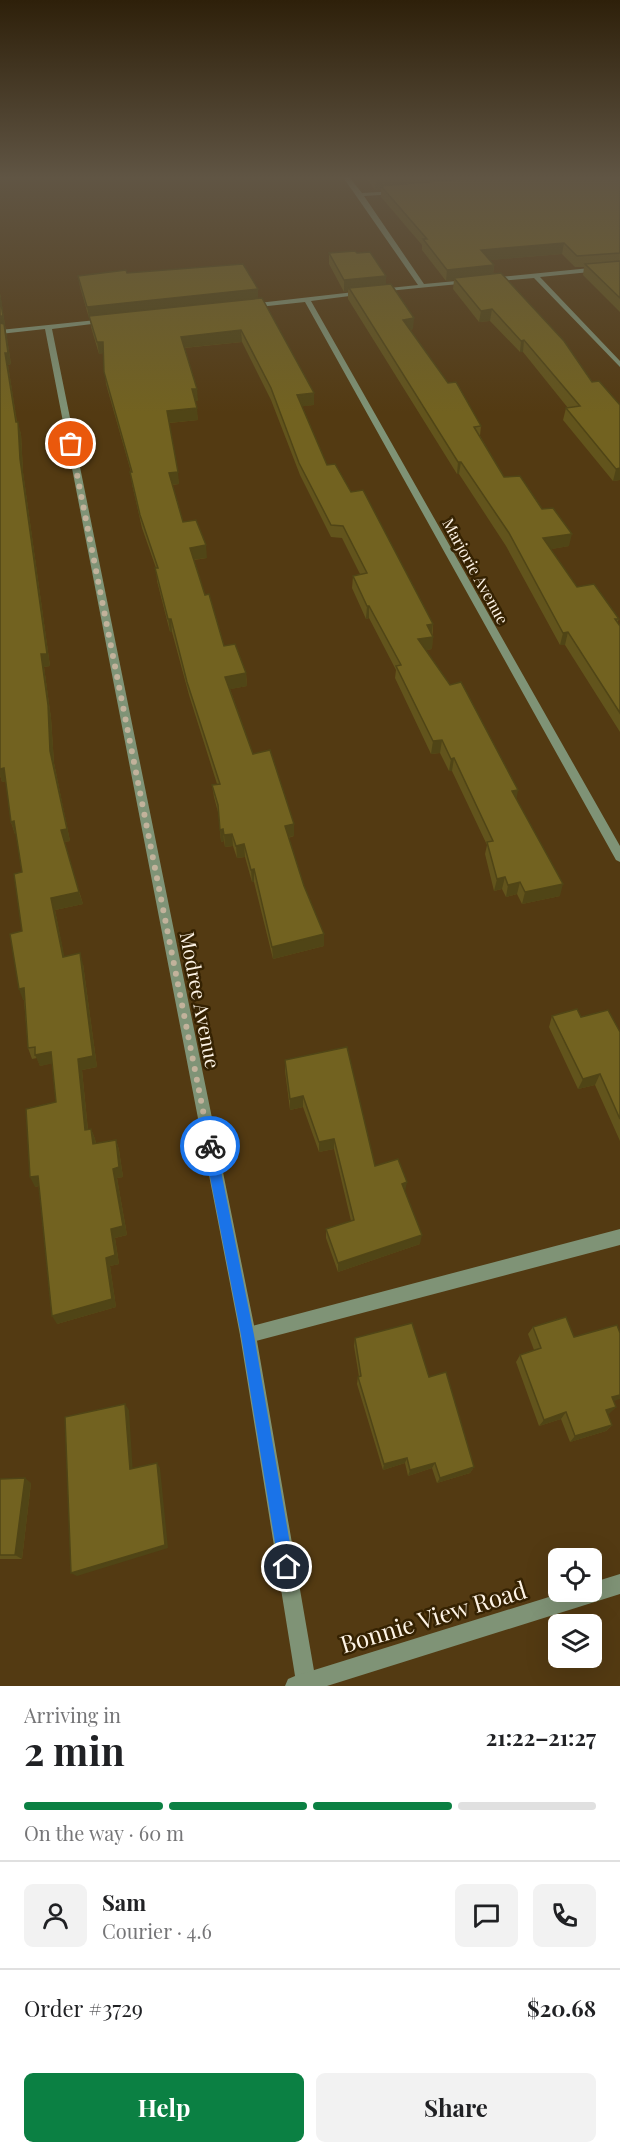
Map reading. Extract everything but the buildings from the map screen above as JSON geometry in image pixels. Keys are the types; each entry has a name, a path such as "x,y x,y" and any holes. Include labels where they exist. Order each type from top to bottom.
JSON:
{"street":[{"path":"401,256 422,286"},
{"path":"236,307 620,267"},
{"path":"535,275 620,365"},
{"name":"Marjorie Avenue","path":"307,300 620,857"},
{"path":"0,332 118,319"},
{"name":"Modree Avenue","path":"48,327 248,1335 301,1684"},
{"path":"248,1335 620,1237"},
{"name":"Bonnie View Road","path":"301,1684 620,1584"}],"way so far":[{"path":"71,444 210,1146"}],"route":[{"path":"210,1146 248,1335 287,1567"}]}
